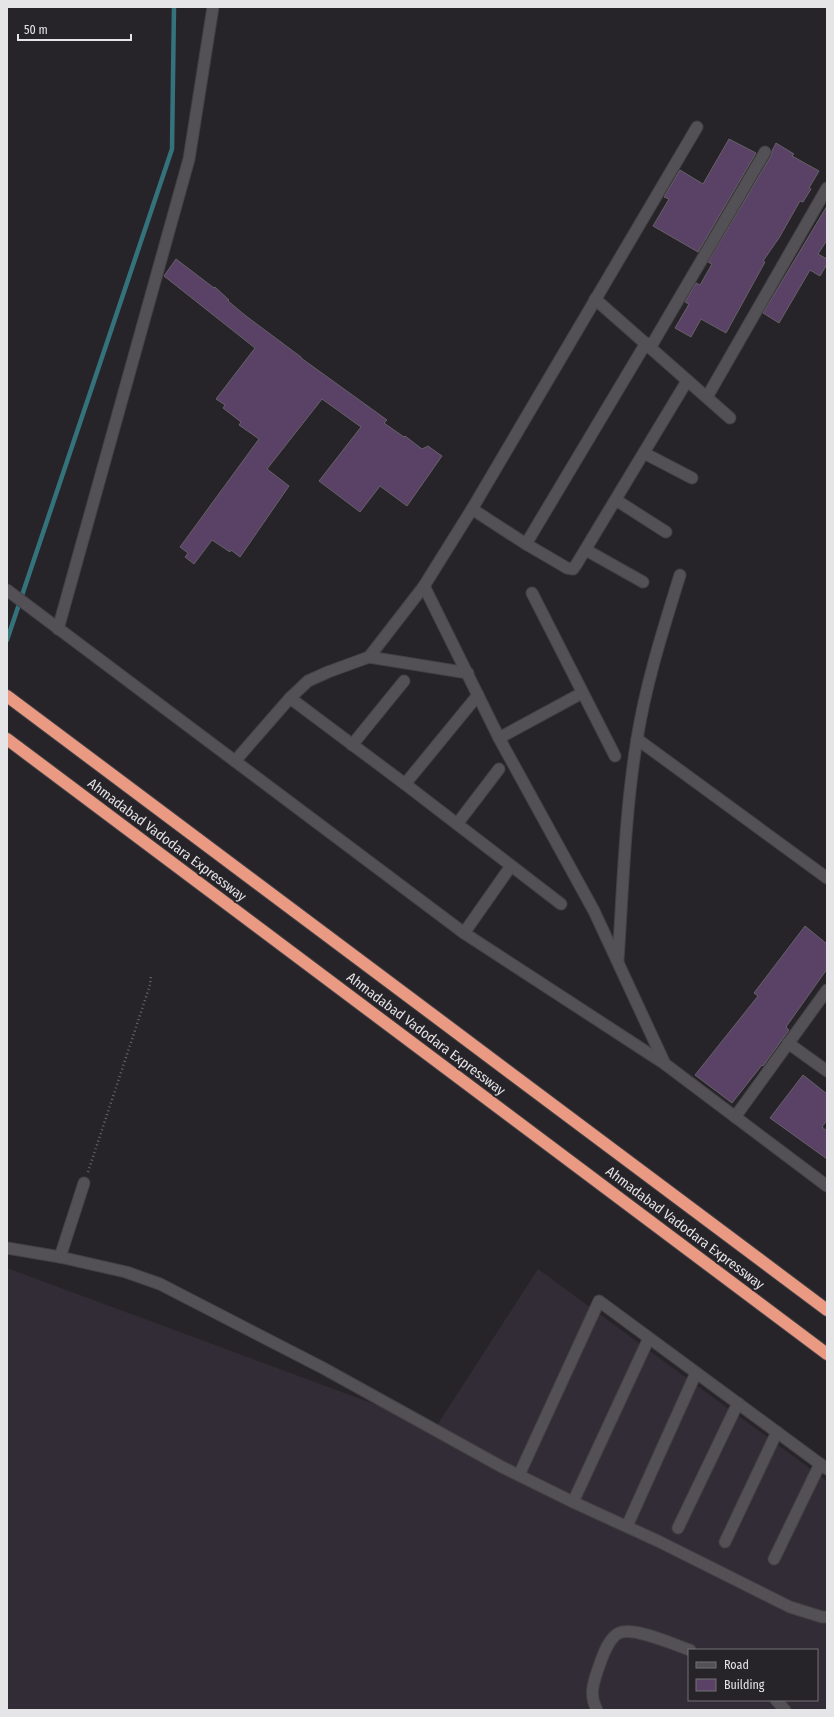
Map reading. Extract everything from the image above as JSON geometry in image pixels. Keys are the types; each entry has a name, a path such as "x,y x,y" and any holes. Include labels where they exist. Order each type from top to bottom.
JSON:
{"highway":[{"name":"Ahmadabad Vadodara Expressway","path":"7,697 827,1310"},
{"name":"Ahmadabad Vadodara Expressway","path":"7,739 827,1354"}],"street":[{"path":"58,629 189,159 212,7"},
{"path":"369,657 424,586 472,508 697,127"},
{"path":"526,544 648,346 764,152"},
{"path":"707,397 827,188"},
{"path":"595,299 730,418"},
{"path":"472,508 526,544 572,569 586,550 688,381"},
{"path":"644,453 692,478"},
{"path":"616,500 666,532"},
{"path":"586,550 643,582"},
{"path":"618,961 631,785 637,739 650,672 680,575"},
{"path":"424,586 499,738 594,911 665,1064"},
{"path":"7,590 464,933 665,1064 827,1186"},
{"path":"532,593 615,756"},
{"path":"235,761 290,698 308,681 328,672 369,657 468,673"},
{"path":"352,745 404,681"},
{"path":"499,738 582,693"},
{"path":"405,784 478,694"},
{"path":"290,698 562,904"},
{"path":"637,739 827,878"},
{"path":"457,824 499,769"},
{"path":"464,933 511,866"},
{"path":"735,1117 788,1043 825,996"},
{"path":"788,1043 827,1072"},
{"path":"60,1258 84,1183"},
{"path":"7,1248 126,1272 160,1284 323,1368 502,1467 573,1502 627,1526 790,1607 822,1617 827,1617"},
{"path":"519,1475 599,1301 823,1466 774,1558"},
{"path":"573,1502 649,1338"},
{"path":"627,1526 696,1373"},
{"path":"678,1528 738,1403"},
{"path":"725,1542 777,1432"},
{"path":"597,1710 593,1703 592,1686 601,1661 612,1638 620,1632 633,1631 688,1649"},
{"path":"777,1701 785,1710"}],"path":[{"path":"84,1183 150,985 151,975"}],"shaded area":[{"path":"7,1268 436,1427 538,1269 827,1481 827,1710 7,1710"}],"building":[{"path":"729,139 756,153 698,252 653,226 669,199 664,197 680,170 703,184"},
{"path":"776,143 794,154 792,156 819,171 803,202 800,201 779,238 763,261 765,262 726,333 701,319 691,337 675,328 689,304 685,302 696,283 700,285 712,264 708,262 771,156"},
{"path":"827,206 827,240 818,254 827,259 827,264 820,276 810,270 779,323 763,313"},
{"path":"176,259 214,288 215,287 229,300 228,301 246,316 301,358 387,420 384,423 422,449 428,446 442,456 407,506 380,486 360,512 319,481 361,427 322,399 267,469 289,486 240,557 231,550 230,552 212,540 194,564 185,557 188,553 180,547 259,439 239,425 241,422 223,408 225,405 216,399 255,348 164,276"},
{"path":"805,926 827,944 827,969 786,1027 789,1030 763,1066 762,1065 732,1103 695,1075 758,996 754,993"},
{"path":"803,1075 827,1094 827,1120 822,1127 827,1131 827,1159 770,1118"}],"waterway":[{"path":"7,640 172,149 174,7"}]}
